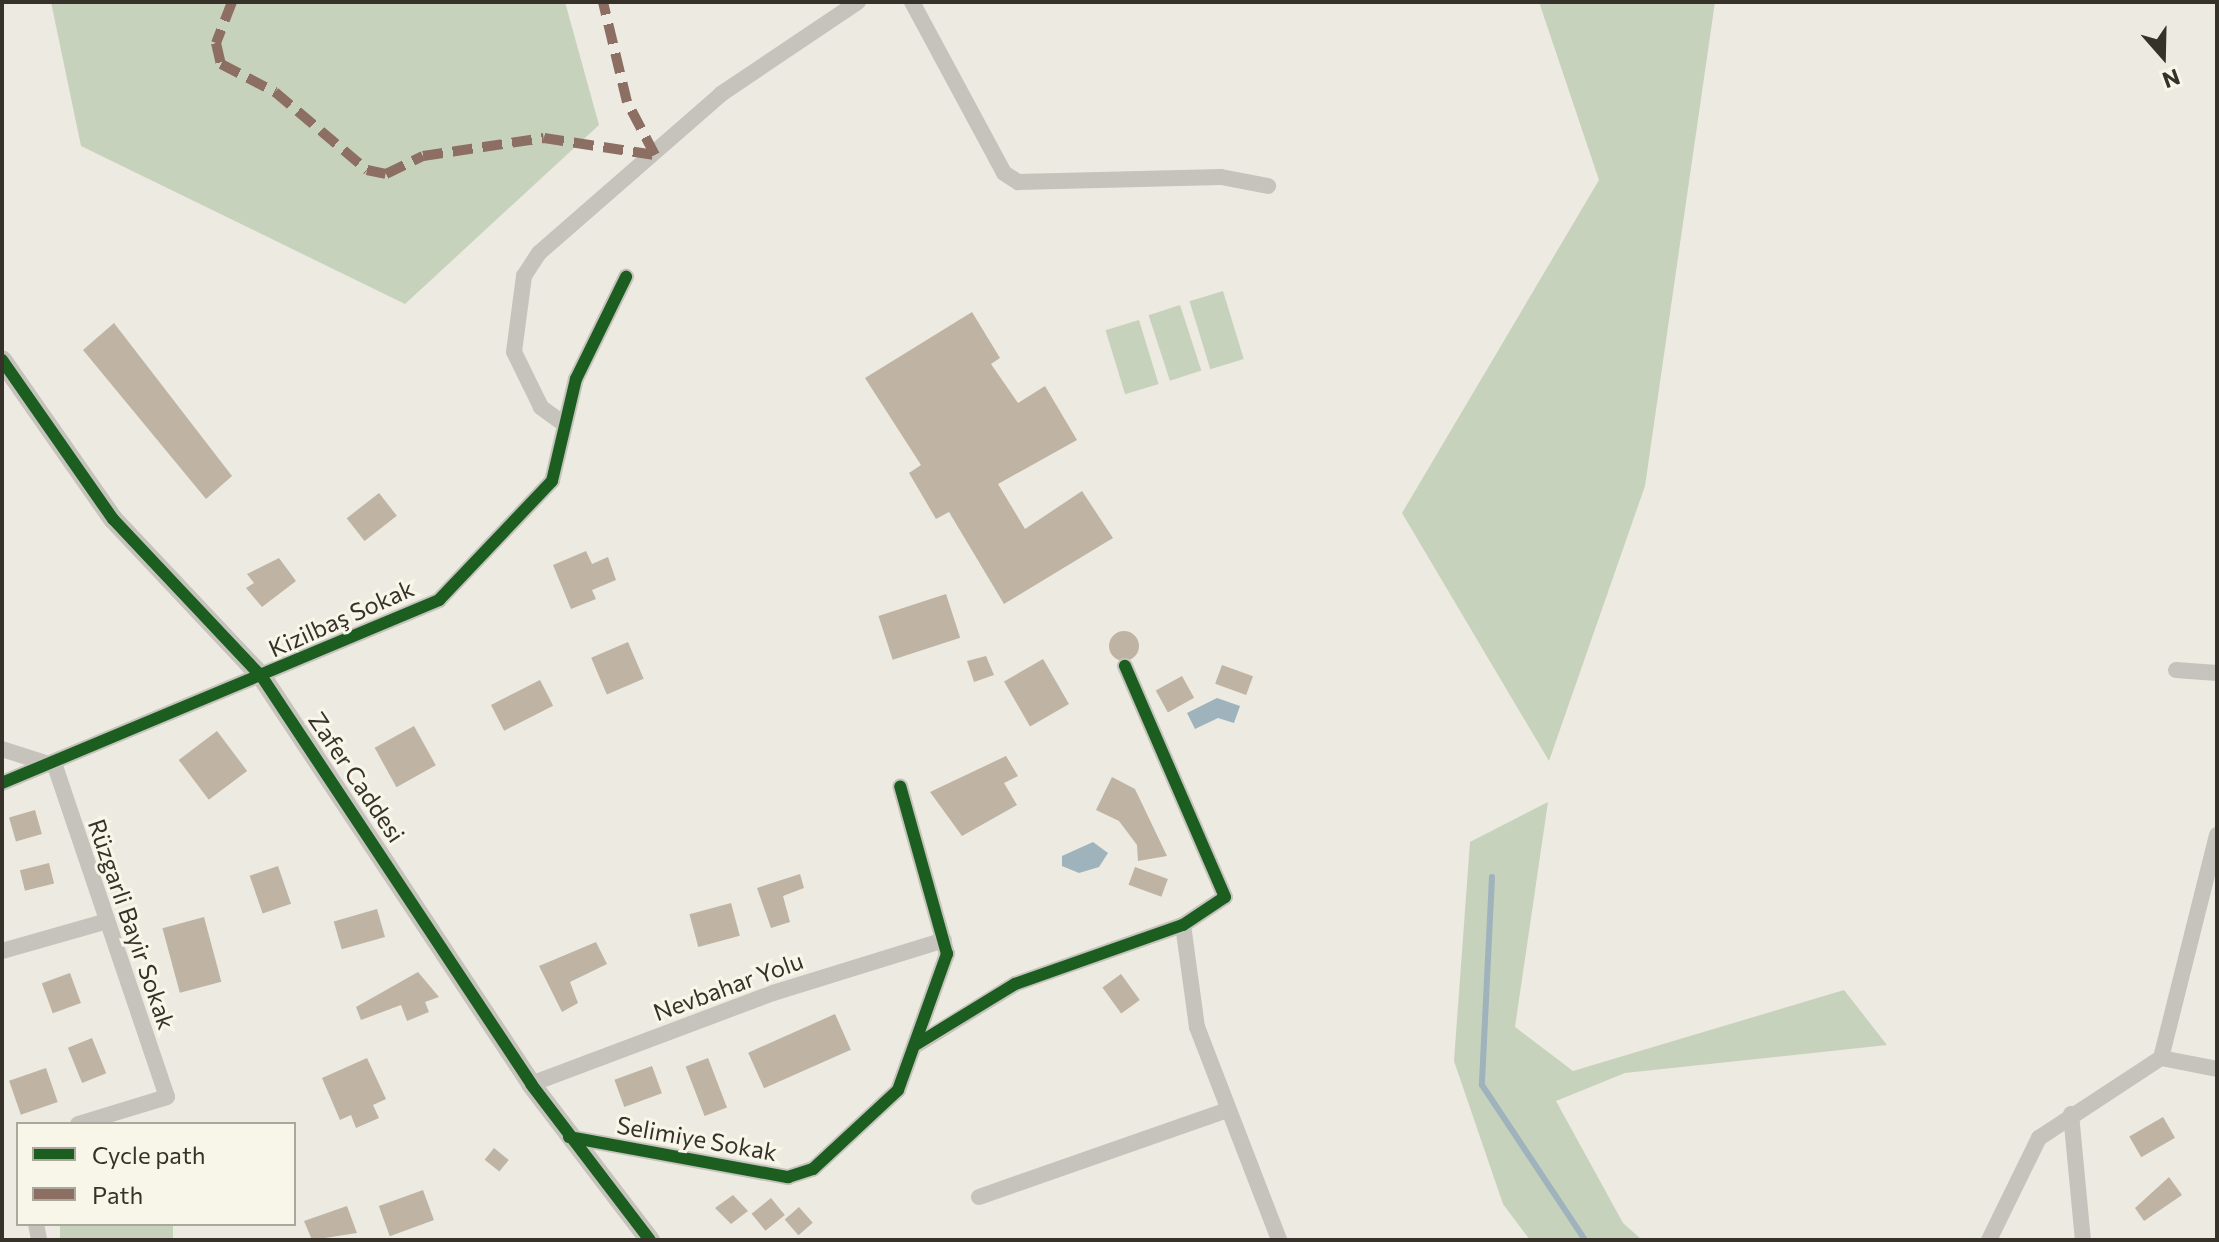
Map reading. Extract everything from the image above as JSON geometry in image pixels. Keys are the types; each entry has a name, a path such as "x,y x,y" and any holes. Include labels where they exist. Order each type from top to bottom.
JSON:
{"street":[{"path":"626,277 576,379 564,424 541,407 514,352 524,276 539,253 721,94 858,2"},
{"path":"912,2 1004,173 1018,182 1221,177 1268,186"},
{"name":"Zafer Caddesi","path":"2,360 113,519 262,677 531,1084 650,1240"},
{"name":"Kizilbaş Sokak","path":"2,783 55,766 439,600 552,481 564,424"},
{"path":"917,1044 1015,984 1183,925 1225,897 1125,666"},
{"path":"2176,670 2217,673"},
{"path":"2,749 55,766"},
{"name":"Rüzgarli Bayir Sokak","path":"55,766 104,922 167,1097 85,1122"},
{"name":"Selimiye Sokak","path":"569,1137 788,1177 813,1169 898,1090 947,954 900,786"},
{"path":"2161,1058 2217,835"},
{"path":"2,951 104,922"},
{"path":"1183,925 1197,1027 1279,1240"},
{"name":"Nevbahar Yolu","path":"531,1084 773,993 944,940"},
{"path":"1989,1240 2028,1153 2071,1114 2161,1058 2217,1069"},
{"path":"979,1197 1228,1110"},
{"path":"2071,1114 2083,1240"}],"green space":[{"path":"51,2 565,2 599,125 405,304 81,146"},
{"path":"1539,2 1715,2 1645,486 1549,761 1402,513 1599,180"},
{"path":"1223,291 1244,359 1210,369 1190,301"},
{"path":"1180,305 1201,371 1170,381 1149,315"},
{"path":"1139,320 1159,384 1125,394 1106,330"},
{"path":"1548,802 1515,1027 1573,1071 1844,990 1887,1045 1625,1073 1556,1101 1623,1223 1642,1240 1530,1240 1503,1204 1454,1061 1470,842"},
{"path":"60,1226 173,1226 173,1240 60,1240"}],"water":[{"path":"1217,698 1240,706 1234,723 1218,718 1195,729 1187,713"},
{"path":"1093,842 1108,853 1099,867 1079,873 1062,866 1062,856"}],"building":[{"path":"972,312 1000,358 991,364 1018,403 1045,386 1077,440 998,484 1025,529 1082,491 1113,538 1004,604 949,512 936,519 909,473 921,465 865,378"},
{"path":"114,323 232,476 206,499 83,350"},
{"path":"379,493 397,516 365,541 347,518"},
{"path":"586,551 592,564 608,557 616,580 592,590 596,599 571,609 553,565"},
{"path":"279,558 296,581 262,607 246,588 254,583 247,574"},
{"path":"946,594 960,638 893,660 878,616"},
{"path":"1124,631 1130,632 1138,640 1138,652 1130,660 1124,661 1118,660 1110,652 1109,646 1110,640 1118,632"},
{"path":"628,642 644,679 607,694 591,658"},
{"path":"986,656 994,675 974,682 967,661"},
{"path":"1043,659 1069,704 1030,727 1004,682"},
{"path":"1222,665 1253,676 1246,695 1215,684"},
{"path":"1182,676 1194,698 1168,712 1156,691"},
{"path":"540,680 553,706 504,731 491,705"},
{"path":"414,726 436,765 396,787 375,748"},
{"path":"217,731 247,771 209,800 179,760"},
{"path":"1006,756 1018,776 1004,783 1017,805 962,836 930,792"},
{"path":"1112,777 1135,789 1167,856 1138,861 1137,845 1119,821 1096,810"},
{"path":"35,810 42,834 16,841 9,817"},
{"path":"49,863 54,883 25,891 20,870"},
{"path":"278,866 291,904 263,914 250,876"},
{"path":"1135,867 1168,879 1161,897 1129,885"},
{"path":"800,874 804,888 783,896 790,922 771,928 757,888"},
{"path":"731,903 740,936 698,947 689,914"},
{"path":"377,909 385,937 342,949 334,921"},
{"path":"204,917 221,982 180,993 162,928"},
{"path":"596,942 607,964 570,982 578,1003 562,1012 539,966"},
{"path":"418,972 439,997 425,1002 429,1012 407,1021 401,1005 361,1020 356,1007"},
{"path":"70,973 81,1003 53,1013 42,983"},
{"path":"1121,974 1140,1000 1121,1013 1102,988"},
{"path":"835,1014 851,1050 764,1088 748,1053"},
{"path":"92,1038 106,1073 82,1083 68,1048"},
{"path":"367,1058 386,1099 373,1105 379,1118 356,1128 351,1115 340,1120 322,1078"},
{"path":"708,1058 727,1107 705,1116 686,1067"},
{"path":"652,1066 662,1093 624,1107 614,1080"},
{"path":"46,1068 58,1102 21,1115 9,1081"},
{"path":"2163,1117 2175,1138 2141,1157 2129,1136"},
{"path":"494,1148 509,1160 499,1172 485,1160"},
{"path":"2169,1177 2182,1195 2144,1221 2135,1208"},
{"path":"423,1190 434,1220 390,1236 379,1206"},
{"path":"733,1195 748,1211 731,1224 715,1208"},
{"path":"771,1198 785,1215 765,1231 752,1214"},
{"path":"347,1206 357,1233 312,1240 304,1221"},
{"path":"799,1207 813,1223 798,1235 785,1219"}],"waterway":[{"path":"1492,877 1482,1085 1585,1240"}],"marked path":[{"path":"232,2 216,43 221,64 275,92 367,170 386,174 423,156 544,138 655,155 627,102 603,2"}],"cycle path":[{"path":"2,783 439,600 552,481 576,379 626,277"},
{"path":"2,360 113,519 262,677 531,1084 650,1240"},
{"path":"917,1044 1015,984 1183,925 1225,897 1125,666"},
{"path":"569,1137 788,1177 813,1169 898,1090 947,954 900,786"}]}
